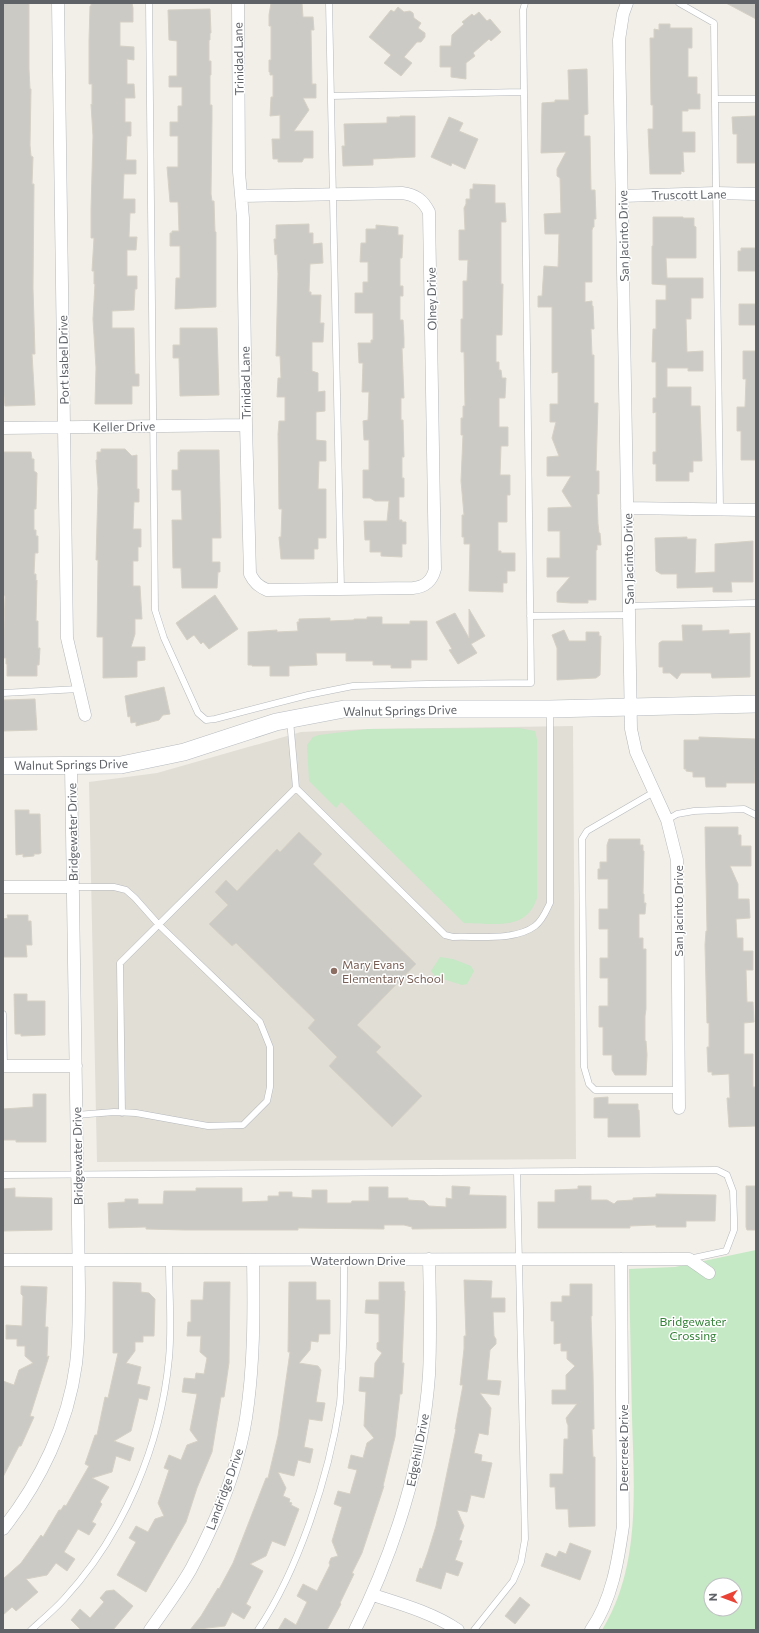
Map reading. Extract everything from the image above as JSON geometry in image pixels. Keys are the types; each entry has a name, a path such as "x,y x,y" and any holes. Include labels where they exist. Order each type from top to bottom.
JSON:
{"street":[{"name":"Port Isabel Drive","path":"58,3 67,638 85,715"},
{"name":"Trinidad Lane","path":"238,3 239,172 243,218 250,574 259,587 267,590 413,588 419,587 430,581"},
{"name":"San Jacinto Drive","path":"627,3 623,14 619,40 631,729 636,752 667,820 677,860 679,1108"},
{"name":"Truscott Lane","path":"622,196 716,193 756,194"},
{"name":"Olney Drive","path":"241,196 411,194 419,198 425,204 429,212 435,569 430,581"},
{"name":"Keller Drive","path":"3,428 246,425"},
{"path":"627,508 756,510"},
{"name":"Walnut Springs Drive","path":"3,766 121,765 184,752 276,722 344,709 550,709 756,704"},
{"name":"Bridgewater Drive","path":"3,1530 21,1506 37,1479 53,1445 67,1405 76,1365 79,1318 79,1261 71,766"},
{"path":"3,887 73,887"},
{"path":"4,1066 76,1066"},
{"name":"Edgehill Drive","path":"355,1630 373,1595 393,1542 410,1487 422,1432 429,1376 429,1259"},
{"name":"Deercreek Drive","path":"591,1630 597,1621 611,1586 618,1561 623,1526 621,1259"},
{"path":"690,1259 708,1273"},
{"name":"Waterdown Drive","path":"3,1260 169,1261 690,1259"},
{"name":"Landridge Drive","path":"150,1630 190,1570 216,1515 236,1461 246,1419 252,1365 254,1260"},
{"path":"373,1595 408,1606 451,1625 458,1630"}],"lane":[{"path":"149,3 155,610 164,638 198,713 206,720 215,719 308,694 353,686 531,683 523,10 525,3"},
{"path":"329,3 341,589"},
{"path":"679,3 714,23 720,510"},
{"path":"331,96 524,92"},
{"path":"715,99 756,99"},
{"path":"530,616 756,603"},
{"path":"3,693 79,689"},
{"path":"290,720 296,788 445,935 453,937 510,935 524,932 536,925 544,916 550,903 550,709"},
{"path":"122,1113 120,963 296,788"},
{"path":"654,792 587,831 582,839 584,1067 589,1084 595,1090 679,1090"},
{"path":"667,820 677,814 694,811 744,810 756,815"},
{"path":"73,887 114,887 126,890 159,925 260,1022 270,1047 270,1087 267,1101 243,1125 208,1126 136,1113 76,1115"},
{"path":"3,1014 4,1066"},
{"path":"3,1175 717,1170 727,1175 733,1191 734,1230 726,1251 690,1259"},
{"path":"474,1630 513,1581 521,1562 525,1539 517,1172"},
{"path":"258,1630 267,1616 292,1566 312,1517 328,1460 340,1402 344,1332 344,1260"},
{"path":"31,1630 64,1599 87,1572 122,1516 140,1476 154,1434 163,1398 169,1357 169,1261"}],"shaded area":[{"name":"Mary Evans Elementary School","path":"573,726 576,1159 97,1162 89,782 157,773 301,732 368,729"}],"green space":[{"path":"519,728 535,731 537,739 537,898 532,909 517,921 497,924 464,923 341,802 336,808 309,781 307,745 313,737 319,735 368,729"},
{"path":"440,957 453,959 471,966 474,971 467,984 462,985 436,977 431,971"},
{"name":"Bridgewater Crossing","path":"756,1250 756,1630 602,1630 615,1606 623,1580 629,1554 632,1526 634,1471 629,1269 675,1267"}],"building":[{"path":"3,3 29,3 29,69 31,89 30,145 31,156 33,157 32,184 34,184 33,288 35,354 32,354 35,405 5,406 3,388"},
{"path":"91,3 132,3 133,8 133,22 120,22 120,46 134,47 134,60 127,59 127,84 134,84 135,98 125,98 125,122 131,122 131,136 127,136 126,160 136,160 136,174 124,174 123,199 135,199 135,213 130,213 129,237 137,237 136,250 127,250 127,276 137,276 137,289 135,289 134,310 112,311 112,328 134,328 135,374 139,374 139,386 132,386 132,404 95,404 96,368 93,319 95,284 94,271 92,271 94,238 91,238 93,136 91,104 92,105 92,84 89,84"},
{"path":"271,3 302,3 303,17 313,17 314,30 311,30 312,84 316,84 316,98 303,98 309,110 294,131 313,131 313,158 304,158 302,162 278,162 278,159 273,159 272,139 280,139 280,115 270,116 271,97 273,97 273,75 270,75 269,72 269,60 271,60 271,26 269,26 269,15"},
{"path":"726,3 756,3 756,19"},
{"path":"398,7 404,12 410,11 413,13 414,18 421,23 418,28 425,33 425,37 421,42 417,42 404,57 412,63 401,76 384,63 391,55 369,37 391,10 394,12"},
{"path":"210,9 211,33 209,40 209,61 211,61 210,105 212,105 211,194 212,201 214,201 216,232 216,307 175,309 176,278 180,278 180,246 170,246 170,233 172,233 172,231 179,231 178,202 170,202 167,167 178,167 178,136 170,136 170,122 178,122 178,106 182,106 182,87 169,87 169,76 177,76 177,41 169,40 168,10"},
{"path":"479,12 487,21 490,19 501,32 491,41 489,39 473,53 475,56 466,63 466,79 451,77 451,67 440,67 440,46 451,46 452,35 464,24 462,22 472,14 474,16"},
{"path":"659,24 670,24 670,28 692,28 692,48 688,48 688,77 697,77 697,94 700,94 700,109 688,109 688,111 682,111 682,132 695,132 695,152 683,152 684,172 681,171 681,174 650,174 648,129 653,129 653,105 651,105 650,38 654,38 654,29 659,30"},
{"path":"587,69 588,114 584,115 584,136 590,136 591,190 595,190 596,219 594,219 594,227 592,230 592,282 585,282 585,302 592,301 593,306 594,329 591,329 592,355 594,355 594,403 598,403 596,471 599,471 599,494 597,494 598,524 601,545 597,545 596,550 596,600 588,600 588,603 571,603 557,602 557,592 570,577 547,577 547,558 560,558 560,531 548,531 548,508 572,507 562,491 571,476 547,476 547,457 559,456 552,438 556,422 550,422 550,404 558,404 558,372 552,373 552,307 538,307 538,296 542,296 544,266 558,267 559,234 545,234 544,214 561,213 560,178 557,176 557,169 566,152 541,153 542,103 555,102 555,100 569,100 568,70"},
{"path":"415,116 415,157 373,159 373,165 343,166 342,146 345,146 344,124 387,123 387,117"},
{"path":"756,116 756,163 737,163 737,134 733,134 732,117"},
{"path":"449,117 463,123 459,131 478,139 465,169 452,163 451,166 431,157"},
{"path":"473,184 495,185 495,203 505,203 506,222 501,222 501,284 503,284 502,335 496,335 496,362 499,362 499,370 501,370 502,378 506,378 505,398 499,398 499,427 508,427 508,446 501,446 500,475 510,475 510,495 507,495 507,522 498,522 498,551 501,551 501,553 515,553 515,571 507,571 507,583 503,583 503,592 469,591 470,544 464,544 464,537 462,537 462,515 464,515 461,481 463,435 461,435 461,418 463,418 463,406 465,406 464,352 461,352 461,319 463,319 463,281 467,281 468,260 459,260 459,230 465,230 464,208 466,199 470,199 470,189 473,189"},
{"path":"653,217 694,218 694,226 696,227 696,258 666,258 667,278 703,278 703,298 691,298 691,319 686,319 687,352 703,351 703,371 688,371 688,368 667,368 667,387 691,387 691,406 700,406 702,461 693,461 693,472 689,472 689,481 656,481 656,464 653,464 653,452 656,452 656,412 653,413 653,398 656,398 656,362 652,362 653,329 656,329 656,300 666,300 666,285 652,284"},
{"path":"309,224 309,233 313,233 313,244 322,243 323,263 310,264 309,292 311,292 311,295 321,295 320,323 324,323 323,342 312,342 312,371 318,373 318,392 325,391 325,411 316,412 316,440 326,441 326,461 319,461 318,489 326,489 326,538 318,538 318,549 314,549 314,559 281,559 279,537 281,537 282,509 279,509 278,434 279,421 285,421 285,397 277,397 278,378 281,378 280,356 276,356 278,274 277,254 275,255 274,239 276,239 276,225"},
{"path":"376,225 398,227 398,235 403,235 402,258 400,258 400,286 403,286 403,296 400,296 400,320 403,320 404,338 404,348 402,348 404,398 401,398 401,420 403,420 404,457 402,457 402,478 404,478 404,497 399,497 399,520 406,522 406,544 402,544 402,557 381,556 381,552 370,552 370,540 365,540 364,521 387,521 389,501 375,501 370,498 363,498 363,470 369,470 369,440 364,440 363,421 368,420 369,392 362,392 363,363 359,363 358,343 371,343 371,340 373,340 373,313 355,313 355,293 363,293 363,282 368,282 368,262 360,262 361,243 366,243 366,229 376,229"},
{"path":"741,248 756,248 756,271 738,271 738,251 741,251"},
{"path":"739,304 756,304 756,325 739,325"},
{"path":"180,328 217,328 219,395 180,396 179,358 173,358 173,345 180,345"},
{"path":"743,351 756,351 756,460 741,460 741,431 737,431 737,407 745,407 746,379 743,379"},
{"path":"101,449 125,449 132,456 137,455 137,489 139,489 139,502 134,502 133,529 141,529 141,547 138,547 138,561 133,561 133,586 140,586 142,619 135,619 135,634 131,647 145,647 145,660 137,661 137,677 103,678 103,637 97,637 98,560 96,560 98,488 96,460 97,452 101,452"},
{"path":"180,450 219,450 221,538 212,538 212,562 220,562 217,588 182,588 181,568 173,568 172,520 182,520 181,490 172,490 172,470 178,470 178,452 180,452"},
{"path":"3,452 31,452 32,459 34,459 34,471 37,473 34,530 36,530 36,536 38,536 38,553 35,553 34,574 36,574 36,581 37,580 36,621 38,621 38,648 40,648 37,676 7,676 6,658 3,658 5,596 3,595"},
{"path":"687,537 687,539 696,539 695,573 715,572 715,544 753,541 753,582 731,582 732,592 713,592 713,587 677,588 677,574 661,574 656,571 655,538"},
{"path":"215,595 238,629 209,649 203,642 201,644 194,635 187,640 176,623"},
{"path":"469,609 485,636 471,644 477,653 458,664 449,650 452,649 436,622 455,613 469,638"},
{"path":"367,617 382,617 382,624 410,624 410,621 427,621 427,660 411,660 411,668 391,668 391,665 373,665 373,661 346,661 346,653 316,653 317,665 289,666 289,676 270,676 270,666 248,665 248,632 277,630 277,632 298,631 297,622 299,622 299,619 330,618 330,621 367,619"},
{"path":"682,625 702,625 702,631 729,630 729,634 750,633 750,677 712,678 711,673 681,673 677,679 670,673 663,673 663,667 659,667 659,643 662,641 683,641"},
{"path":"564,630 569,641 586,641 586,632 599,632 599,636 601,636 600,675 596,678 557,680 557,648 552,635"},
{"path":"164,687 170,714 163,715 159,720 136,726 136,722 131,723 130,716 128,717 125,696"},
{"path":"35,699 37,730 3,731 3,700"},
{"path":"699,737 756,739 755,783 726,783 726,787 706,787 705,777 693,777 693,772 686,771 686,769 684,769 684,740 699,740"},
{"path":"15,810 29,810 29,814 40,814 41,853 34,854 34,856 23,857 23,854 16,855"},
{"path":"705,827 738,827 738,835 741,835 741,846 751,846 751,866 730,866 738,884 738,899 749,899 750,918 736,919 737,938 743,938 743,951 753,951 753,970 746,970 747,1002 753,1002 754,1022 744,1023 744,1054 753,1054 753,1087 756,1087 756,1126 729,1127 727,1098 730,1098 729,1074 712,1075 712,1072 708,1072 707,1047 709,1047 709,1023 707,1023 705,945 707,931"},
{"path":"299,832 322,854 313,864 416,964 357,1025 381,1047 376,1052 422,1096 392,1127 329,1066 337,1057 308,1028 315,1020 236,943 232,946 209,924 228,905 215,892 226,880 237,891 277,849 280,852"},
{"path":"609,839 640,839 640,845 643,845 644,851 643,894 644,903 646,903 645,914 639,914 639,938 643,938 643,949 646,949 646,1075 615,1075 612,1070 612,1055 603,1055 603,1027 599,1027 599,1006 608,1006 608,978 600,978 600,958 608,958 608,929 599,929 599,909 608,909 608,879 598,879 598,869 600,869 600,862 607,862 607,845"},
{"path":"7,915 28,915 28,921 31,921 32,945 26,945 27,957 3,957 3,919 8,918"},
{"path":"14,994 27,994 27,1001 45,1001 45,1035 21,1036 21,1034 15,1034"},
{"path":"33,1094 46,1094 46,1142 16,1142 16,1140 3,1140 3,1109 33,1107"},
{"path":"608,1097 608,1104 638,1104 640,1137 608,1137 608,1118 594,1118 594,1098"},
{"path":"452,1186 470,1187 469,1195 506,1196 506,1228 412,1229 412,1227 404,1225 384,1225 384,1229 298,1228 298,1230 185,1230 146,1229 146,1227 109,1228 108,1203 125,1202 125,1199 138,1199 138,1204 163,1204 164,1191 196,1191 196,1188 242,1188 242,1202 268,1201 268,1196 279,1196 279,1192 292,1192 292,1197 312,1198 312,1190 327,1190 327,1203 351,1203 352,1201 369,1201 369,1187 388,1187 388,1198 408,1198 408,1200 424,1201 429,1206 446,1207 446,1198 452,1199"},
{"path":"578,1186 591,1186 591,1200 607,1200 614,1204 617,1201 633,1200 633,1198 656,1197 656,1194 716,1195 715,1221 686,1221 686,1227 656,1227 656,1225 630,1226 630,1228 538,1228 538,1202 555,1202 555,1190 578,1189"},
{"path":"746,1186 756,1186 756,1230 747,1230 746,1227"},
{"path":"15,1188 15,1197 52,1198 52,1230 3,1231 3,1189"},
{"path":"464,1280 492,1281 491,1298 505,1298 505,1312 493,1312 494,1336 496,1339 496,1344 490,1350 487,1380 501,1381 499,1395 480,1393 491,1408 488,1435 479,1433 474,1453 482,1455 481,1461 492,1463 484,1498 471,1495 467,1512 457,1510 464,1526 459,1540 462,1541 455,1560 463,1563 458,1576 446,1572 441,1589 416,1581 420,1568 422,1569 436,1526 456,1429 463,1385 460,1385 464,1336 466,1336"},
{"path":"113,1282 141,1283 141,1292 149,1293 155,1299 154,1336 143,1336 143,1342 135,1342 135,1351 126,1363 141,1367 137,1384 150,1387 147,1400 139,1398 131,1431 114,1441 134,1448 130,1461 116,1456 112,1472 92,1478 109,1487 100,1502 102,1504 92,1522 96,1524 89,1535 78,1529 64,1552 75,1559 67,1571 56,1563 47,1575 26,1579 38,1592 16,1611 12,1607 3,1615 3,1579 21,1563 41,1535 43,1537 59,1510 61,1510 64,1505 66,1506 89,1466 85,1464 95,1435 97,1435 105,1397 108,1398 118,1353 113,1353"},
{"path":"204,1282 230,1282 229,1363 224,1397 221,1397 212,1452 197,1488 186,1522 146,1592 117,1575 136,1542 129,1538 136,1526 148,1532 155,1519 164,1516 158,1503 169,1470 164,1468 169,1455 181,1460 187,1445 198,1441 190,1430 197,1394 182,1392 184,1378 195,1379 196,1373 204,1374 207,1358 200,1352 201,1336 187,1336 188,1322 191,1322 191,1300 203,1300"},
{"path":"289,1282 316,1282 316,1300 330,1300 330,1334 319,1334 318,1342 311,1341 310,1350 299,1363 318,1366 321,1370 316,1402 325,1403 322,1421 309,1419 304,1447 313,1449 310,1463 298,1460 294,1476 278,1472 286,1488 283,1496 290,1499 289,1502 292,1503 291,1505 299,1509 285,1546 272,1541 266,1556 250,1564 263,1571 246,1604 251,1607 244,1619 232,1612 225,1626 190,1630 201,1616 218,1588 219,1589 233,1563 266,1478 268,1478 278,1436 290,1352 288,1352"},
{"path":"379,1282 404,1282 405,1291 402,1394 400,1394 395,1437 384,1486 362,1553 352,1573 354,1574 340,1603 341,1604 327,1630 278,1630 285,1618 296,1625 307,1602 297,1596 303,1584 317,1591 330,1565 329,1563 331,1558 338,1556 332,1541 342,1507 334,1504 338,1491 350,1494 357,1470 348,1468 351,1455 363,1458 367,1443 374,1438 364,1426 366,1392 359,1391 360,1377 374,1378 375,1363 382,1353 377,1349 377,1343 379,1342 379,1314 365,1313 366,1300 379,1300"},
{"path":"570,1284 592,1284 591,1316 594,1429 592,1429 593,1457 595,1457 595,1526 569,1527 568,1509 556,1509 555,1487 550,1487 550,1474 563,1474 564,1439 568,1439 568,1425 566,1418 577,1404 552,1404 552,1390 566,1390 566,1375 575,1366 567,1359 567,1351 561,1351 561,1343 554,1344 554,1321 551,1321 551,1302 562,1302 562,1296 570,1296"},
{"path":"21,1286 47,1287 45,1327 48,1327 47,1357 49,1356 30,1416 34,1417 21,1446 19,1446 3,1477 3,1381 14,1385 19,1370 33,1363 25,1356 25,1346 17,1346 17,1339 6,1339 6,1325 22,1326 23,1296 21,1294"},
{"path":"570,1543 591,1551 580,1580 541,1566 546,1553 556,1557 559,1551 566,1554"},
{"path":"114,1590 133,1606 113,1630 81,1630 71,1620 80,1609 90,1618 104,1602 100,1598 106,1591"},
{"path":"520,1597 530,1605 515,1624 505,1616"}],"place":[{"name":"Mary Evans Elementary School","path":"334,971"}]}
